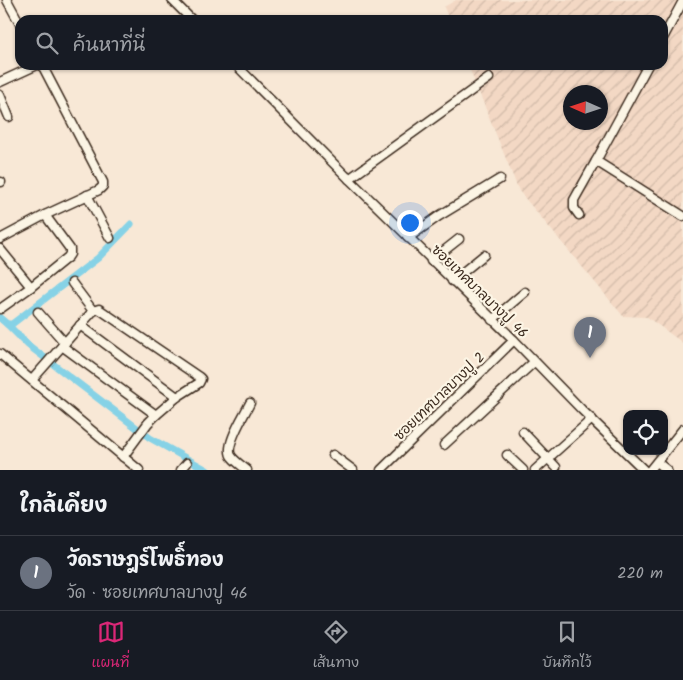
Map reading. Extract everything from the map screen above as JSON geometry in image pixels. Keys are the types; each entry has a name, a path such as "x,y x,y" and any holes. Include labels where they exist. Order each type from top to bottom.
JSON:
{"street":[{"path":"8,0 16,15"},
{"path":"172,0 187,15"},
{"path":"668,29 683,1"},
{"path":"0,82 27,70"},
{"path":"0,239 102,188 103,182 45,70"},
{"name":"ซอยเทศบาลบางปู 46","path":"241,70 431,261 514,340 592,419 623,445"},
{"path":"579,215 574,208 574,200 645,70"},
{"path":"349,179 489,78"},
{"path":"0,95 9,117"},
{"path":"596,161 683,216"},
{"path":"408,238 438,216 500,179"},
{"path":"87,195 110,238"},
{"path":"0,309 68,258 70,254 70,249 44,216"},
{"path":"431,261 459,239"},
{"path":"0,249 31,287"},
{"path":"452,281 484,256"},
{"path":"72,283 93,311"},
{"path":"492,320 525,292"},
{"path":"32,380 96,309 101,310 199,377 199,383 176,397 148,423 123,457"},
{"path":"38,312 63,345 156,415"},
{"path":"80,325 176,397"},
{"name":"ซอยเทศบาลบางปู 2","path":"381,470 514,340"},
{"path":"0,354 139,470"},
{"path":"444,444 534,362"},
{"path":"247,470 231,457 229,452 234,435 250,403"},
{"path":"535,470 592,419"},
{"path":"650,470 683,429"},
{"path":"522,432 556,467"},
{"path":"333,455 352,470"},
{"path":"507,455 523,470"},
{"name":"ซอยเทศบาลบางปู 46","path":"634,455 644,470"},
{"path":"657,462 667,470"},
{"path":"181,470 188,463"}],"shaded area":[{"path":"456,0 683,0 683,343 647,317 623,316 519,191 470,70 668,70 668,15 447,15 444,7"}],"waterway":[{"path":"0,318 7,324 12,324 98,258 131,224"},
{"path":"7,324 28,345 150,438 207,470"}],"place":[{"name":"วัดราษฎร์โพธิ์ทอง","path":"590,358"}]}
